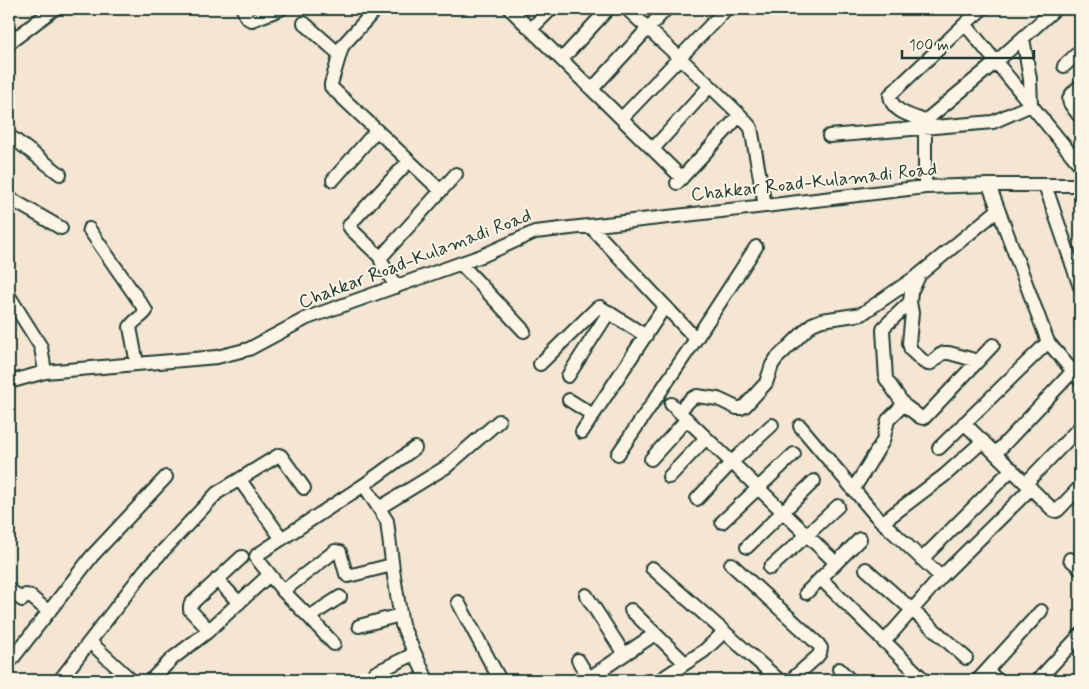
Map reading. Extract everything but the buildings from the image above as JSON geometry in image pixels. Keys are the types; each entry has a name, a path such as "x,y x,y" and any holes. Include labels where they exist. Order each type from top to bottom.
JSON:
{"street":[{"path":"9,44 54,9"},
{"path":"243,9 246,17 252,20 281,9"},
{"path":"376,9 345,42 339,54 330,84 331,88 441,190"},
{"path":"510,9 654,149 679,181 740,116"},
{"path":"531,29 551,9"},
{"path":"562,59 608,9"},
{"path":"627,9 710,86 751,128 765,206"},
{"path":"592,89 666,9"},
{"path":"622,118 726,9"},
{"path":"925,124 900,112 890,97 982,9"},
{"path":"926,187 925,124 1055,9"},
{"path":"304,23 339,54"},
{"path":"965,24 1080,165"},
{"path":"1023,38 1030,79 1031,105"},
{"path":"1064,66 1080,51"},
{"path":"654,149 710,86"},
{"path":"1080,86 1070,95 1069,99 1080,117"},
{"path":"829,136 925,124 993,122 1031,105"},
{"path":"333,180 376,131"},
{"path":"9,138 14,139 60,174"},
{"path":"396,287 381,258 349,226 409,161"},
{"path":"381,258 456,174"},
{"path":"989,185 1048,342 1076,376 996,453"},
{"path":"1045,185 1080,287"},
{"name":"Chakkar Road-Kulamadi Road","path":"9,382 45,372 217,357 232,354 249,349 307,318 461,264 535,232 926,187 1080,185"},
{"path":"9,198 61,228"},
{"path":"651,459 679,411 690,399 697,396 718,399 737,408 745,406 766,383 776,359 812,324 822,320 862,314 920,274 998,210"},
{"path":"590,226 696,339"},
{"path":"89,229 146,311 130,327 136,364"},
{"path":"618,454 756,247"},
{"path":"461,264 524,331"},
{"path":"920,274 911,290 910,302 912,312 909,347 928,364 944,353 978,361"},
{"path":"9,296 41,347 45,372"},
{"path":"910,302 886,324 883,330 884,374 904,405 920,417 925,417 993,345"},
{"path":"582,432 665,306"},
{"path":"540,364 600,307 646,336"},
{"path":"568,376 609,312"},
{"path":"939,448 1048,342"},
{"path":"569,400 593,415"},
{"path":"854,490 883,441 888,420 904,405"},
{"path":"679,411 836,563"},
{"path":"379,508 446,467 499,421"},
{"path":"964,423 1053,510 1056,511 1080,487"},
{"path":"697,499 732,462 772,425"},
{"path":"800,426 883,522 941,577"},
{"path":"884,642 941,577 1080,427"},
{"path":"669,477 706,438"},
{"path":"883,522 945,476 983,441"},
{"path":"334,644 283,591 266,578 256,557 364,485 415,448"},
{"path":"722,522 794,454"},
{"path":"60,680 145,570 220,491 279,455 304,488"},
{"path":"922,560 1012,469"},
{"path":"9,663 92,556 166,477"},
{"path":"240,480 282,539"},
{"path":"746,547 814,481"},
{"path":"364,485 387,520 402,625 427,680"},
{"path":"770,568 838,506"},
{"path":"806,593 860,539"},
{"path":"283,591 335,551 340,552 348,576 392,565"},
{"path":"209,630 190,610 190,606 217,579 242,558"},
{"path":"1070,559 1080,568"},
{"path":"731,564 821,648 817,657 791,680"},
{"path":"652,568 778,680"},
{"path":"866,569 966,658"},
{"path":"151,680 173,658 209,630 266,578"},
{"path":"217,579 239,603"},
{"path":"821,579 924,680"},
{"path":"10,593 22,600 28,595 49,612"},
{"path":"586,595 624,654"},
{"path":"309,617 340,597"},
{"path":"458,602 500,680"},
{"path":"631,610 685,663"},
{"path":"978,680 1041,611"},
{"path":"359,626 400,615"},
{"path":"660,680 704,651 724,632"},
{"path":"578,660 590,679 655,634"},
{"path":"1038,680 1080,635"},
{"path":"90,642 132,680"},
{"path":"375,680 375,673 414,654"},
{"path":"840,669 850,680"},
{"path":"987,670 997,680"}]}
